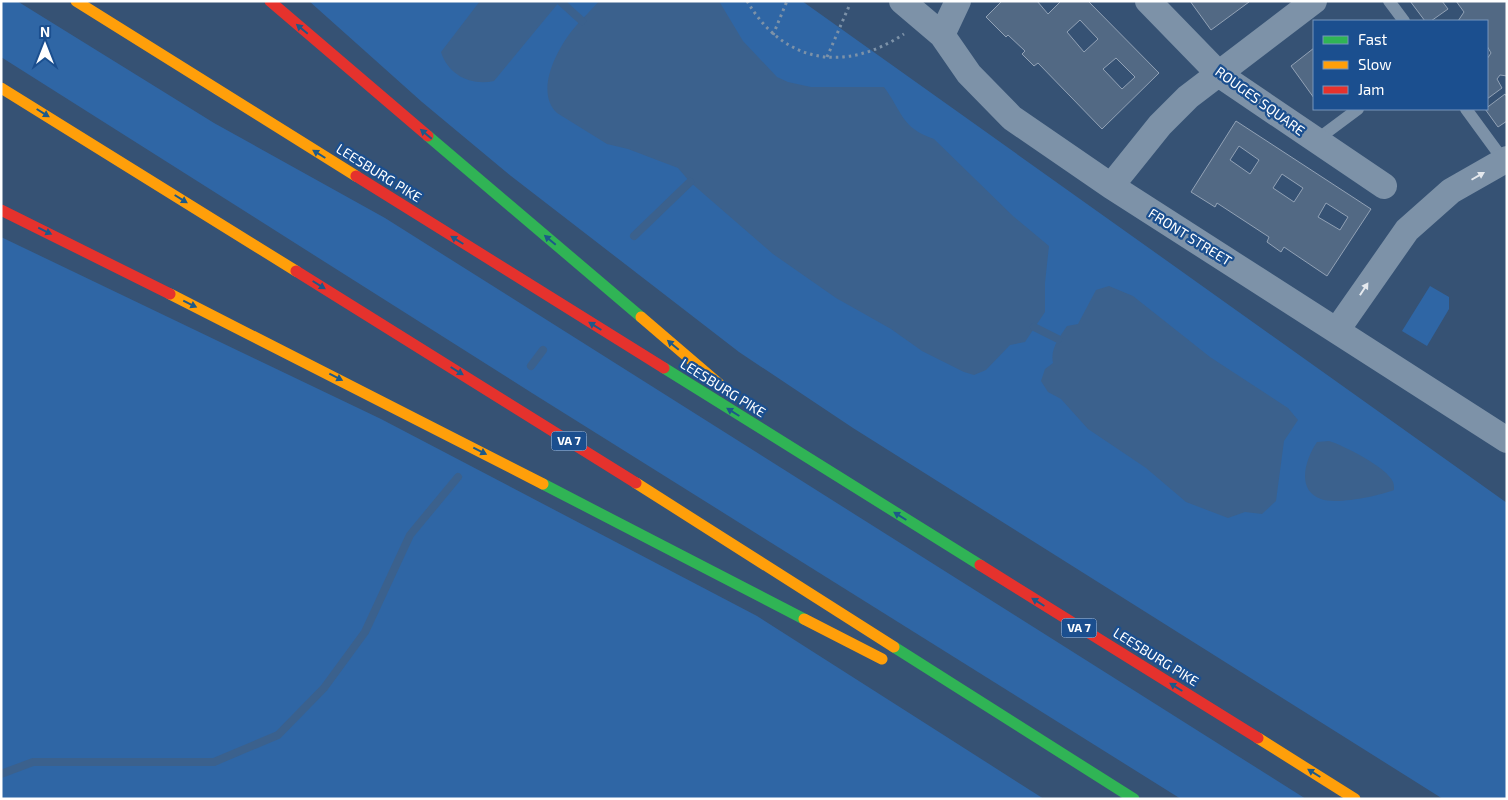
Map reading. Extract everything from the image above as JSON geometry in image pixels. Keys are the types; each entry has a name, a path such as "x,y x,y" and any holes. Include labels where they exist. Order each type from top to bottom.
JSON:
{"highway":[{"name":"LEESBURG PIKE","path":"76,1 1355,799"},
{"path":"270,1 804,456"},
{"name":"VA 7","path":"1,88 500,397 1134,799"},
{"path":"1,210 313,365 894,665"},
{"path":"929,683 1044,742"}],"street":[{"name":"FRONT STREET","path":"902,1 942,35 968,74 1012,118 1111,186 1507,440"},
{"path":"942,35 958,1"},
{"name":"ROUGES SQUARE","path":"1148,1 1220,75 1384,186"},
{"path":"1111,186 1160,126 1188,97 1220,75 1314,1"},
{"path":"1337,330 1408,230 1451,191 1505,160"}],"lane":[{"path":"1389,1 1403,20"},
{"path":"1315,141 1357,110"},
{"path":"1467,110 1505,160"}],"path":[{"path":"747,1 760,21 773,35 792,48 827,57 844,58 866,54 885,47 904,34"},
{"path":"773,35 787,1"},
{"path":"827,57 850,4"}],"shaded area":[{"path":"1,1 17,1 214,123 385,218 1306,799 1181,799 532,393 1,57"},
{"path":"309,1 802,1 1507,503 1507,799 1443,799 853,428 739,352 511,176 422,102"},
{"path":"480,1 560,1 494,81 477,82 462,77 449,67 441,52"},
{"path":"599,1 719,1 743,41 777,77 788,82 811,87 884,87 908,124 923,135 934,139 1013,216 1049,246 1045,283 1045,312 1025,342 1010,345 986,370 974,375 964,372 922,351 891,329 836,298 773,254 690,182 678,168 628,149 607,144 557,113 551,105 548,95 549,74 557,54 571,32"},
{"path":"1,237 381,419 757,616 1044,799 1,799"},
{"path":"1109,286 1133,296 1210,357 1288,408 1298,420 1284,441 1276,501 1262,514 1245,512 1228,518 1186,502 1146,468 1088,429 1061,399 1048,392 1041,381 1045,369 1053,363 1054,348 1058,339 1067,326 1078,324 1096,290"},
{"path":"1430,286 1449,297 1449,309 1427,346 1402,331"},
{"path":"1329,441 1354,452 1383,470 1393,482 1394,490 1368,497 1337,501 1328,501 1313,495 1305,481 1309,456 1317,442"}],"building":[{"path":"1002,1 1037,1 1048,14 1061,1 1088,1 1159,73 1102,129 1038,63 1034,66 1022,54 1025,51 1008,35 1006,37 986,17","holes":["1080,20 1098,39 1084,52 1067,32","1116,58 1135,77 1122,89 1103,69"]},
{"path":"1190,1 1248,1 1249,2 1211,30"},
{"path":"1410,1 1442,1 1448,9 1432,20 1424,20"},
{"path":"1456,1 1507,1 1507,76 1500,75 1497,79 1502,88 1488,98 1488,58 1491,53 1488,48 1488,20 1459,20 1464,12"},
{"path":"1313,49 1313,97 1291,66"},
{"path":"1505,94 1507,97 1507,121 1498,127 1486,110 1488,110 1488,107"},
{"path":"1236,121 1371,209 1327,276 1284,247 1281,252 1267,242 1269,237 1217,203 1215,207 1191,192","holes":["1239,146 1259,160 1250,174 1230,160","1282,174 1303,188 1294,202 1273,188","1326,203 1348,217 1340,230 1318,217"]}],"waterway":[{"path":"560,1 582,21"},
{"path":"634,236 690,182"},
{"path":"1034,327 1058,339"},
{"path":"531,366 543,350"},
{"path":"1,774 33,762 214,762 278,735 324,688 365,632 410,535 458,477"}],"traffic: fast":[{"path":"428,136 641,317"},
{"path":"664,368 980,565"},
{"path":"543,484 804,619"},
{"path":"894,647 1134,799"}],"traffic: slow":[{"path":"76,1 356,176"},
{"path":"1,88 296,271"},
{"path":"170,294 543,484"},
{"path":"641,317 732,395"},
{"path":"636,483 894,647"},
{"path":"804,619 882,659"},
{"path":"1258,738 1355,799"}],"traffic: jam":[{"path":"270,1 428,136"},
{"path":"356,176 664,368"},
{"path":"1,210 170,294"},
{"path":"296,271 636,483"},
{"path":"980,565 1258,738"}]}
